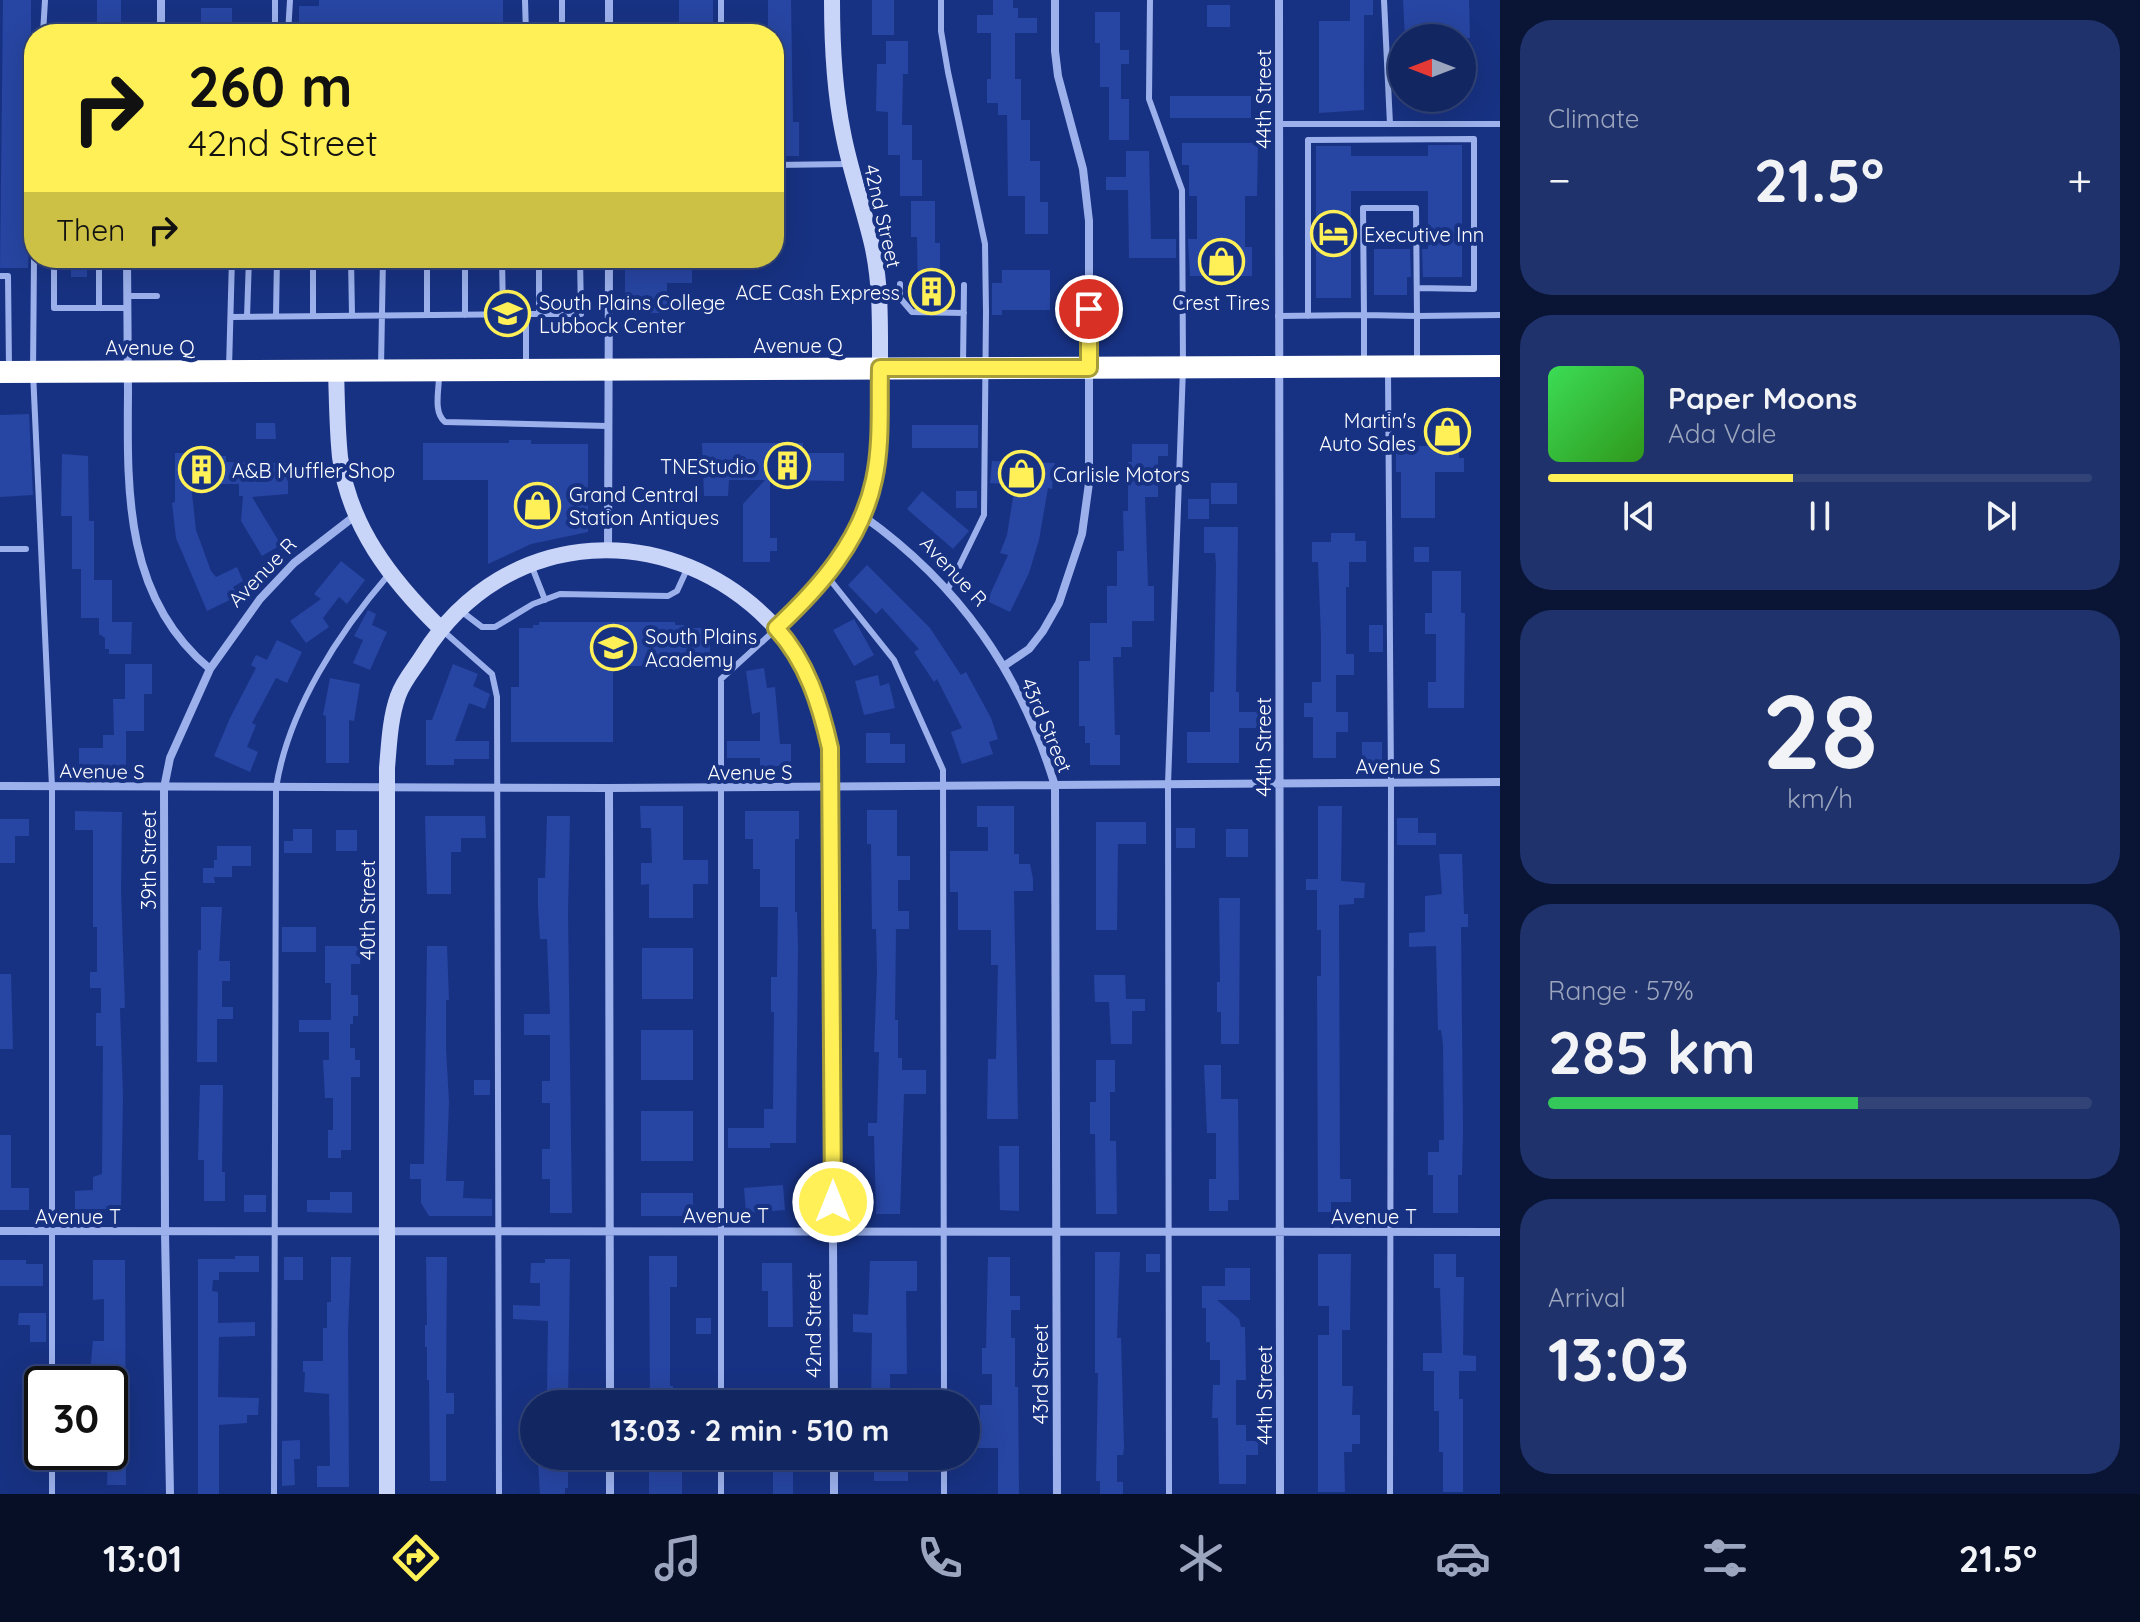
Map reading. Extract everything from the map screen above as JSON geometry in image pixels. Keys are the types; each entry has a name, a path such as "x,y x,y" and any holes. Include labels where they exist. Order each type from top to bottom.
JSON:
{"highway":[{"name":"Avenue Q","path":"4,372 1500,366"}],"street":[{"path":"161,0 161,24"},
{"path":"609,0 609,24"},
{"name":"42nd Street","path":"832,0 837,99 850,164 872,244 879,298 879,439 874,480 854,535 827,576 806,601 776,628 808,674 830,748 834,1390"},
{"name":"43rd Street","path":"1055,0 1058,76 1083,169 1089,221 1089,483 1082,534 1072,572 1059,603 1029,649 1004,666 1045,750 1055,786 1057,1494"},
{"name":"44th Street","path":"1279,0 1280,1494"},
{"path":"127,268 127,476 137,545 157,600 173,632 210,669"},
{"path":"608,550 609,268"},
{"path":"336,371 340,458 356,515 373,550 390,573 440,628 458,609 495,581 531,564 560,555 608,550 660,556 689,565 720,580 776,628"},
{"name":"Avenue R","path":"210,669 260,599 294,563 356,515"},
{"name":"Avenue R","path":"862,516 914,554 948,589 1004,666"},
{"name":"40th Street","path":"387,1494 388,754 397,697 440,628"},
{"name":"39th Street","path":"170,1494 165,1233 164,788 170,758 210,669"},
{"name":"Avenue S","path":"0,786 722,788 1500,782"},
{"path":"609,788 610,1390"},
{"name":"Avenue T","path":"0,1231 1500,1232"},
{"path":"610,1470 610,1494"},
{"path":"834,1470 834,1494"}],"lane":[{"path":"44,24 45,0"},
{"path":"275,0 275,24"},
{"path":"289,24 290,0"},
{"path":"525,0 526,24"},
{"path":"562,0 562,24"},
{"path":"721,0 721,24"},
{"path":"941,0 941,31 948,72 985,244 974,368"},
{"path":"1150,0 1149,99 1182,190 1183,368 1168,784 1169,1494"},
{"path":"1384,0 1390,124"},
{"path":"1279,124 1500,124"},
{"path":"1308,316 1308,140 1474,139 1474,289 1417,288"},
{"path":"784,165 850,164"},
{"path":"1364,367 1363,208 1416,208 1417,367"},
{"path":"34,268 33,372 52,787 52,1366"},
{"path":"99,268 99,308"},
{"path":"229,371 232,268"},
{"path":"247,317 249,268"},
{"path":"276,316 277,268"},
{"path":"313,268 313,316"},
{"path":"351,268 352,315"},
{"path":"381,371 383,268"},
{"path":"427,268 427,315"},
{"path":"465,268 465,315"},
{"path":"502,268 503,314"},
{"path":"539,268 539,314"},
{"path":"231,317 581,314 580,268"},
{"path":"54,270 54,308 128,308"},
{"path":"0,276 8,276 4,372"},
{"path":"900,284 900,298 912,312 964,313"},
{"path":"948,589 984,515 974,368 964,313 964,285"},
{"path":"127,296 157,296"},
{"path":"879,298 900,298"},
{"path":"526,314 526,370"},
{"path":"1278,316 1500,315"},
{"path":"1388,367 1390,1494"},
{"path":"439,370 438,409 440,418 445,422 608,426"},
{"path":"0,549 26,549"},
{"path":"531,564 545,600"},
{"path":"458,609 482,627 495,627 560,594 668,596 677,591 689,565"},
{"path":"274,1494 276,788 283,756 313,684 356,613 390,573"},
{"path":"827,576 894,660 943,770 944,1390"},
{"path":"440,628 492,674 497,697 499,1494"},
{"path":"721,1390 721,679 776,628"},
{"path":"52,1470 52,1494"},
{"path":"721,1470 721,1494"},
{"path":"944,1470 944,1494"}],"building":[{"path":"3,0 31,0 31,24 24,24 22,94 24,268 0,268"},
{"path":"97,0 121,0 121,24 97,24"},
{"path":"319,0 503,0 503,24 299,24 299,6 319,6"},
{"path":"679,0 713,0 713,24 679,24"},
{"path":"768,0 791,0 793,122 799,122 799,156 784,156 784,24 768,24"},
{"path":"872,0 894,0 894,35 872,35"},
{"path":"993,0 1013,0 1013,8 1018,8 1018,18 1037,18 1037,33 1015,33 1015,79 1021,79 1021,120 1030,120 1030,161 1040,161 1040,202 1048,202 1048,234 1025,234 1025,196 1008,196 1007,115 998,115 998,103 987,103 987,79 991,79 991,33 977,33 977,15 993,15"},
{"path":"1350,0 1373,0 1373,15 1364,15 1364,110 1319,113 1319,21 1350,21"},
{"path":"1403,0 1469,0 1470,24 1404,24"},
{"path":"1207,5 1230,5 1230,27 1207,27"},
{"path":"201,8 232,8 232,24 201,24"},
{"path":"1095,12 1120,12 1120,50 1129,50 1129,64 1121,64 1121,99 1129,99 1129,140 1109,140 1109,87 1100,87 1100,43 1095,43"},
{"path":"886,41 908,41 908,74 903,74 902,125 912,125 912,160 922,160 922,196 900,196 900,155 888,155 888,112 876,111 877,64 886,64"},
{"path":"1170,96 1251,96 1251,118 1170,118"},
{"path":"1182,143 1258,143 1257,196 1245,196 1245,247 1252,247 1252,276 1190,276 1188,239 1197,239 1197,196 1189,196 1189,165 1182,165"},
{"name":"Executive Inn","path":"1428,145 1462,145 1462,277 1423,277 1422,249 1428,249 1428,191 1351,191 1351,298 1316,298 1316,146 1351,146 1351,156 1428,156"},
{"path":"1126,151 1149,151 1151,239 1176,239 1176,258 1129,258 1128,190 1106,190 1106,177 1126,177"},
{"path":"911,201 935,201 935,243 940,243 940,296 918,296 917,237 911,237"},
{"name":"Executive Inn","path":"1374,249 1410,249 1411,277 1407,277 1407,295 1374,295"},
{"path":"71,268 87,268 87,277 71,277"},
{"path":"625,268 692,268 692,283 667,283 667,313 625,313"},
{"path":"1002,270 1050,270 1050,310 1002,310 1002,315 992,315 992,283 1002,283"},
{"path":"29,414 33,495 0,497 0,415"},
{"path":"1438,416 1456,416 1456,449 1459,449 1459,458 1464,458 1464,472 1435,472 1435,518 1401,518 1401,472 1396,472 1396,446 1438,446"},
{"path":"256,423 275,423 276,439 256,439"},
{"path":"912,425 978,425 978,448 912,448"},
{"name":"Grand Central Station Antiques","path":"509,440 531,440 531,444 588,444 588,532 531,544 488,564 488,480 423,480 423,443 509,443"},
{"path":"702,443 803,443 803,453 844,453 844,481 770,480 770,538 777,538 777,551 770,551 770,562 743,562 743,504 765,480 729,480 728,496 704,496"},
{"path":"1132,444 1168,444 1168,456 1158,456 1158,497 1145,497 1148,586 1154,586 1154,621 1132,621 1132,647 1121,647 1121,657 1113,657 1115,735 1120,735 1120,765 1090,765 1090,743 1085,743 1085,726 1079,726 1079,661 1090,661 1090,623 1107,623 1107,586 1117,586 1117,551 1124,551 1123,511 1128,511 1128,462 1132,462"},
{"path":"175,453 226,456 226,462 288,463 288,494 252,497 281,545 262,556 241,521 243,496 239,496 239,484 191,484 196,530 211,571 216,577 237,567 243,581 233,587 238,596 207,611 176,538 172,503 175,502"},
{"path":"62,454 88,456 89,521 94,521 94,580 112,580 112,622 132,622 131,654 109,654 109,649 105,649 105,638 99,634 99,618 81,618 81,569 72,569 72,516 61,516"},
{"path":"992,461 1055,463 1039,540 1029,573 1010,612 987,601 1008,555 1000,553 1007,535 1015,485 990,483"},
{"path":"1211,483 1237,483 1237,504 1211,504"},
{"path":"922,491 969,531 953,549 907,509"},
{"path":"956,491 977,491 977,508 956,508"},
{"path":"1188,499 1209,499 1209,519 1188,519"},
{"path":"1204,527 1238,527 1236,692 1239,692 1239,712 1258,712 1258,728 1239,728 1239,763 1187,763 1187,732 1210,732 1210,692 1214,692 1216,564 1215,553 1204,553"},
{"path":"1331,533 1355,533 1355,541 1366,541 1366,562 1349,562 1349,587 1346,587 1346,654 1354,654 1354,675 1336,675 1336,712 1348,712 1348,732 1336,732 1336,758 1313,758 1313,717 1304,717 1304,703 1312,703 1312,682 1321,682 1318,562 1312,562 1312,542 1331,542"},
{"path":"1414,547 1429,547 1429,562 1414,562"},
{"path":"341,561 365,580 347,604 339,597 323,618 329,627 306,643 290,621 321,599 314,594"},
{"path":"867,565 930,628 961,675 966,672 991,718 998,739 989,742 993,754 962,764 951,732 962,728 937,679 934,682 914,652 919,649 882,608 876,614 848,585"},
{"path":"1432,571 1461,571 1461,613 1465,613 1464,708 1428,708 1428,682 1436,682 1436,634 1425,634 1425,613 1432,613"},
{"path":"368,610 376,614 372,625 387,632 370,670 353,663 363,640 354,636"},
{"path":"854,619 874,655 854,666 833,630"},
{"path":"539,622 675,622 675,625 684,625 684,628 710,628 710,666 613,666 613,742 511,742 511,687 519,687 519,628 533,628"},
{"path":"1369,625 1383,625 1383,652 1369,652"},
{"path":"277,640 302,652 287,683 276,678 252,723 256,725 247,747 258,752 250,772 214,756 256,668 251,665 256,655 267,660"},
{"path":"125,664 152,664 152,694 144,694 144,731 126,731 126,766 79,765 79,748 103,748 103,735 114,735 113,699 125,699"},
{"path":"453,664 478,674 473,686 490,694 485,709 469,703 455,741 489,741 489,759 454,759 454,765 426,765 426,720 432,720"},
{"path":"764,668 767,688 775,687 780,744 791,744 791,766 760,766 760,758 727,758 727,741 760,741 760,712 752,714 746,671"},
{"path":"878,675 880,686 889,683 895,708 864,715 855,681"},
{"path":"330,678 360,684 354,721 349,720 349,763 326,763 326,716 323,715"},
{"path":"866,733 890,733 890,744 905,744 905,763 866,763"},
{"path":"1362,742 1382,742 1382,765 1362,765"},
{"path":"640,806 683,806 683,860 708,860 708,884 693,884 693,918 649,918 649,884 641,885 641,863 652,863 651,828 641,828"},
{"path":"977,806 1014,806 1014,854 1019,854 1019,864 1030,864 1033,879 1033,891 1014,891 1018,1119 987,1119 988,1059 996,1059 998,965 991,965 991,930 958,930 958,892 950,892 950,851 988,851 988,827 977,827"},
{"path":"1318,806 1342,806 1341,881 1365,883 1364,898 1354,898 1354,904 1339,905 1340,1179 1351,1179 1351,1202 1331,1202 1331,1212 1318,1212 1317,976 1321,976 1321,930 1317,930 1317,890 1306,890 1306,879 1318,879"},
{"path":"867,810 897,810 897,856 910,856 910,880 898,880 898,911 909,911 909,929 896,929 895,1020 898,1020 898,1058 902,1058 902,1070 926,1070 926,1094 904,1094 900,1214 876,1214 874,1136 868,1136 868,1123 877,1123 879,1052 874,1052 876,929 872,929 871,844 867,844"},
{"path":"75,811 122,812 125,1008 120,1008 123,1096 121,1209 75,1209 75,1191 93,1190 93,1177 102,1174 103,1046 96,1046 96,1013 101,1013 101,988 90,988 90,972 97,972 97,927 93,927 93,830 75,830"},
{"path":"745,811 799,811 799,839 795,839 798,946 796,1143 770,1143 770,1148 728,1148 728,1128 764,1128 764,1109 773,1109 774,1012 771,1012 771,977 777,977 778,907 760,907 760,869 753,869 753,839 745,839"},
{"path":"425,816 485,816 486,838 461,838 461,852 451,852 451,894 427,894"},
{"path":"547,816 570,816 568,913 572,1213 550,1213 550,1179 542,1179 542,1149 550,1149 550,1103 542,1103 542,1081 550,1081 550,1035 524,1035 524,1014 550,1014 547,939 540,939 538,906 538,878 545,878"},
{"path":"1397,818 1418,818 1418,833 1436,833 1436,845 1397,845"},
{"path":"0,819 29,819 29,836 15,836 15,863 0,863"},
{"path":"1096,822 1146,822 1146,844 1118,844 1117,930 1096,930"},
{"path":"1176,828 1195,828 1195,848 1176,848"},
{"path":"293,829 312,829 312,853 284,853 284,841 293,841"},
{"path":"1226,829 1248,829 1248,857 1226,857"},
{"path":"336,830 357,830 357,851 336,851"},
{"path":"217,846 251,846 251,866 232,866 232,877 214,877 215,883 203,883 203,868 214,868"},
{"path":"1439,854 1462,854 1464,914 1468,914 1468,927 1461,927 1463,1129 1458,1213 1433,1213 1433,1175 1428,1175 1428,1152 1439,1152 1439,1140 1444,1140 1443,1044 1441,1030 1438,1030 1436,946 1409,947 1409,933 1425,932 1425,896 1442,894"},
{"path":"1219,898 1240,898 1239,1044 1221,1044 1221,1012 1217,1012 1217,982 1220,982"},
{"path":"201,907 222,907 219,961 230,961 230,981 222,981 222,1007 233,1007 233,1019 217,1019 217,1062 197,1062"},
{"path":"282,927 316,927 316,952 282,952"},
{"path":"325,946 361,946 360,964 351,964 351,995 358,995 358,1016 353,1016 353,1024 350,1024 350,1048 355,1048 355,1060 360,1060 360,1077 351,1077 351,1150 341,1150 341,1158 328,1158 328,1130 333,1130 333,1098 325,1098 323,1060 329,1060 329,1032 299,1032 299,1020 331,1020 331,983 325,983"},
{"path":"427,946 447,946 449,1102 446,1181 464,1181 463,1198 492,1199 492,1216 429,1216 421,1203 421,1179 410,1179 410,1164 424,1164"},
{"path":"642,948 693,948 693,999 642,999"},
{"path":"0,974 11,974 13,1049 0,1049"},
{"path":"1094,975 1125,975 1126,999 1145,999 1145,1011 1132,1011 1132,1044 1111,1044 1109,1002 1095,1002"},
{"path":"641,1030 693,1030 693,1080 641,1080"},
{"path":"1096,1060 1115,1060 1115,1092 1110,1092 1110,1141 1116,1141 1117,1214 1096,1214 1095,1134 1090,1134 1090,1102 1096,1102"},
{"path":"1204,1065 1221,1065 1221,1099 1238,1099 1239,1200 1228,1200 1228,1211 1209,1211 1209,1179 1216,1179 1216,1133 1207,1133"},
{"path":"474,1080 490,1080 490,1095 474,1095"},
{"path":"200,1085 223,1085 222,1172 225,1172 225,1201 204,1201 204,1160 198,1160"},
{"path":"641,1111 693,1111 693,1161 641,1161"},
{"path":"0,1135 11,1135 11,1188 29,1188 29,1210 0,1210"},
{"path":"999,1146 1019,1146 1019,1211 1000,1210"},
{"path":"783,1185 785,1210 746,1213 744,1188"},
{"path":"330,1192 352,1192 352,1213 307,1212 307,1200 330,1200"},
{"path":"641,1193 693,1193 693,1216 641,1216"},
{"path":"244,1195 266,1195 266,1212 244,1212"},
{"path":"1095,1252 1120,1252 1117,1338 1121,1338 1124,1448 1123,1455 1117,1455 1117,1482 1123,1482 1123,1494 1100,1494 1100,1481 1096,1481 1098,1373 1095,1373"},
{"path":"1146,1254 1160,1254 1160,1272 1146,1272"},
{"path":"1318,1254 1351,1254 1350,1330 1342,1330 1342,1386 1353,1386 1352,1415 1360,1415 1360,1444 1352,1444 1352,1452 1344,1452 1345,1492 1318,1492 1318,1335 1329,1335 1329,1306 1318,1306"},
{"path":"1434,1254 1456,1254 1456,1277 1464,1277 1463,1355 1476,1356 1476,1371 1459,1371 1459,1399 1463,1399 1463,1492 1443,1492 1439,1411 1434,1411 1434,1371 1423,1371 1423,1353 1442,1353 1440,1288 1434,1288"},
{"path":"235,1256 259,1256 259,1272 219,1272 219,1280 213,1280 212,1291 218,1292 218,1323 255,1322 255,1336 219,1337 218,1397 259,1398 258,1415 247,1415 247,1423 219,1425 219,1494 198,1494 198,1259 235,1259"},
{"path":"649,1256 677,1256 677,1287 670,1287 670,1386 673,1390 650,1390"},
{"path":"284,1257 303,1257 303,1280 284,1280"},
{"path":"331,1257 351,1257 349,1487 317,1487 317,1466 330,1466 329,1394 304,1392 303,1361 323,1361 323,1328 327,1328 327,1302 331,1302"},
{"path":"426,1257 447,1257 446,1393 454,1393 454,1414 446,1414 446,1481 430,1481 429,1380 425,1347"},
{"path":"988,1257 1010,1257 1010,1296 1020,1296 1020,1310 1011,1310 1011,1338 1015,1338 1015,1387 1018,1387 1019,1494 998,1494 998,1448 980,1448 980,1405 992,1405 992,1374 982,1374 982,1348 986,1348"},
{"path":"545,1259 570,1259 568,1390 547,1390 548,1321 513,1319 513,1305 540,1306 540,1283 530,1283 531,1263 545,1263"},
{"path":"0,1260 26,1260 26,1264 43,1264 43,1286 0,1286"},
{"path":"93,1260 125,1260 125,1366 91,1366 93,1341 104,1341 104,1299 93,1300"},
{"path":"870,1261 917,1261 917,1291 906,1291 907,1374 890,1374 890,1390 871,1390 872,1333 853,1332 853,1314 868,1315"},
{"path":"762,1263 792,1263 793,1327 768,1327 768,1291 762,1291"},
{"path":"1225,1268 1250,1268 1250,1300 1217,1300 1239,1319 1241,1327 1245,1327 1246,1380 1236,1380 1236,1425 1246,1425 1246,1441 1258,1441 1258,1455 1246,1455 1246,1484 1219,1484 1218,1418 1212,1418 1213,1385 1220,1385 1220,1360 1210,1360 1202,1286 1225,1286"},
{"path":"19,1313 46,1313 46,1342 30,1342 30,1325 18,1325"},
{"path":"696,1318 711,1318 711,1334 696,1334"},
{"path":"300,1440 300,1459 294,1459 295,1485 282,1486 282,1441"},
{"path":"107,1470 126,1470 126,1485 107,1485"},
{"path":"538,1470 568,1470 565,1494 540,1494"},
{"path":"649,1470 682,1470 682,1494 649,1494"},
{"path":"773,1470 793,1470 793,1494 773,1494"},
{"path":"874,1470 908,1470 908,1481 874,1481"}],"place":[{"name":"Executive Inn","path":"1333,234"},
{"name":"Crest Tires","path":"1221,262"},
{"name":"ACE Cash Express","path":"931,292"},
{"name":"South Plains College Lubbock Center","path":"508,314"},
{"name":"Martin's Auto Sales","path":"1447,431"},
{"name":"TNEStudio","path":"787,466"},
{"name":"A&B Muffler Shop","path":"201,470"},
{"name":"Carlisle Motors","path":"1022,474"},
{"name":"Grand Central Station Antiques","path":"538,506"},
{"name":"South Plains Academy","path":"614,647"}],"route":[{"path":"833,1202 830,748 808,674 776,628 806,601 834,568 865,509 874,480 879,439 880,368 1089,368 1089,309"}]}
